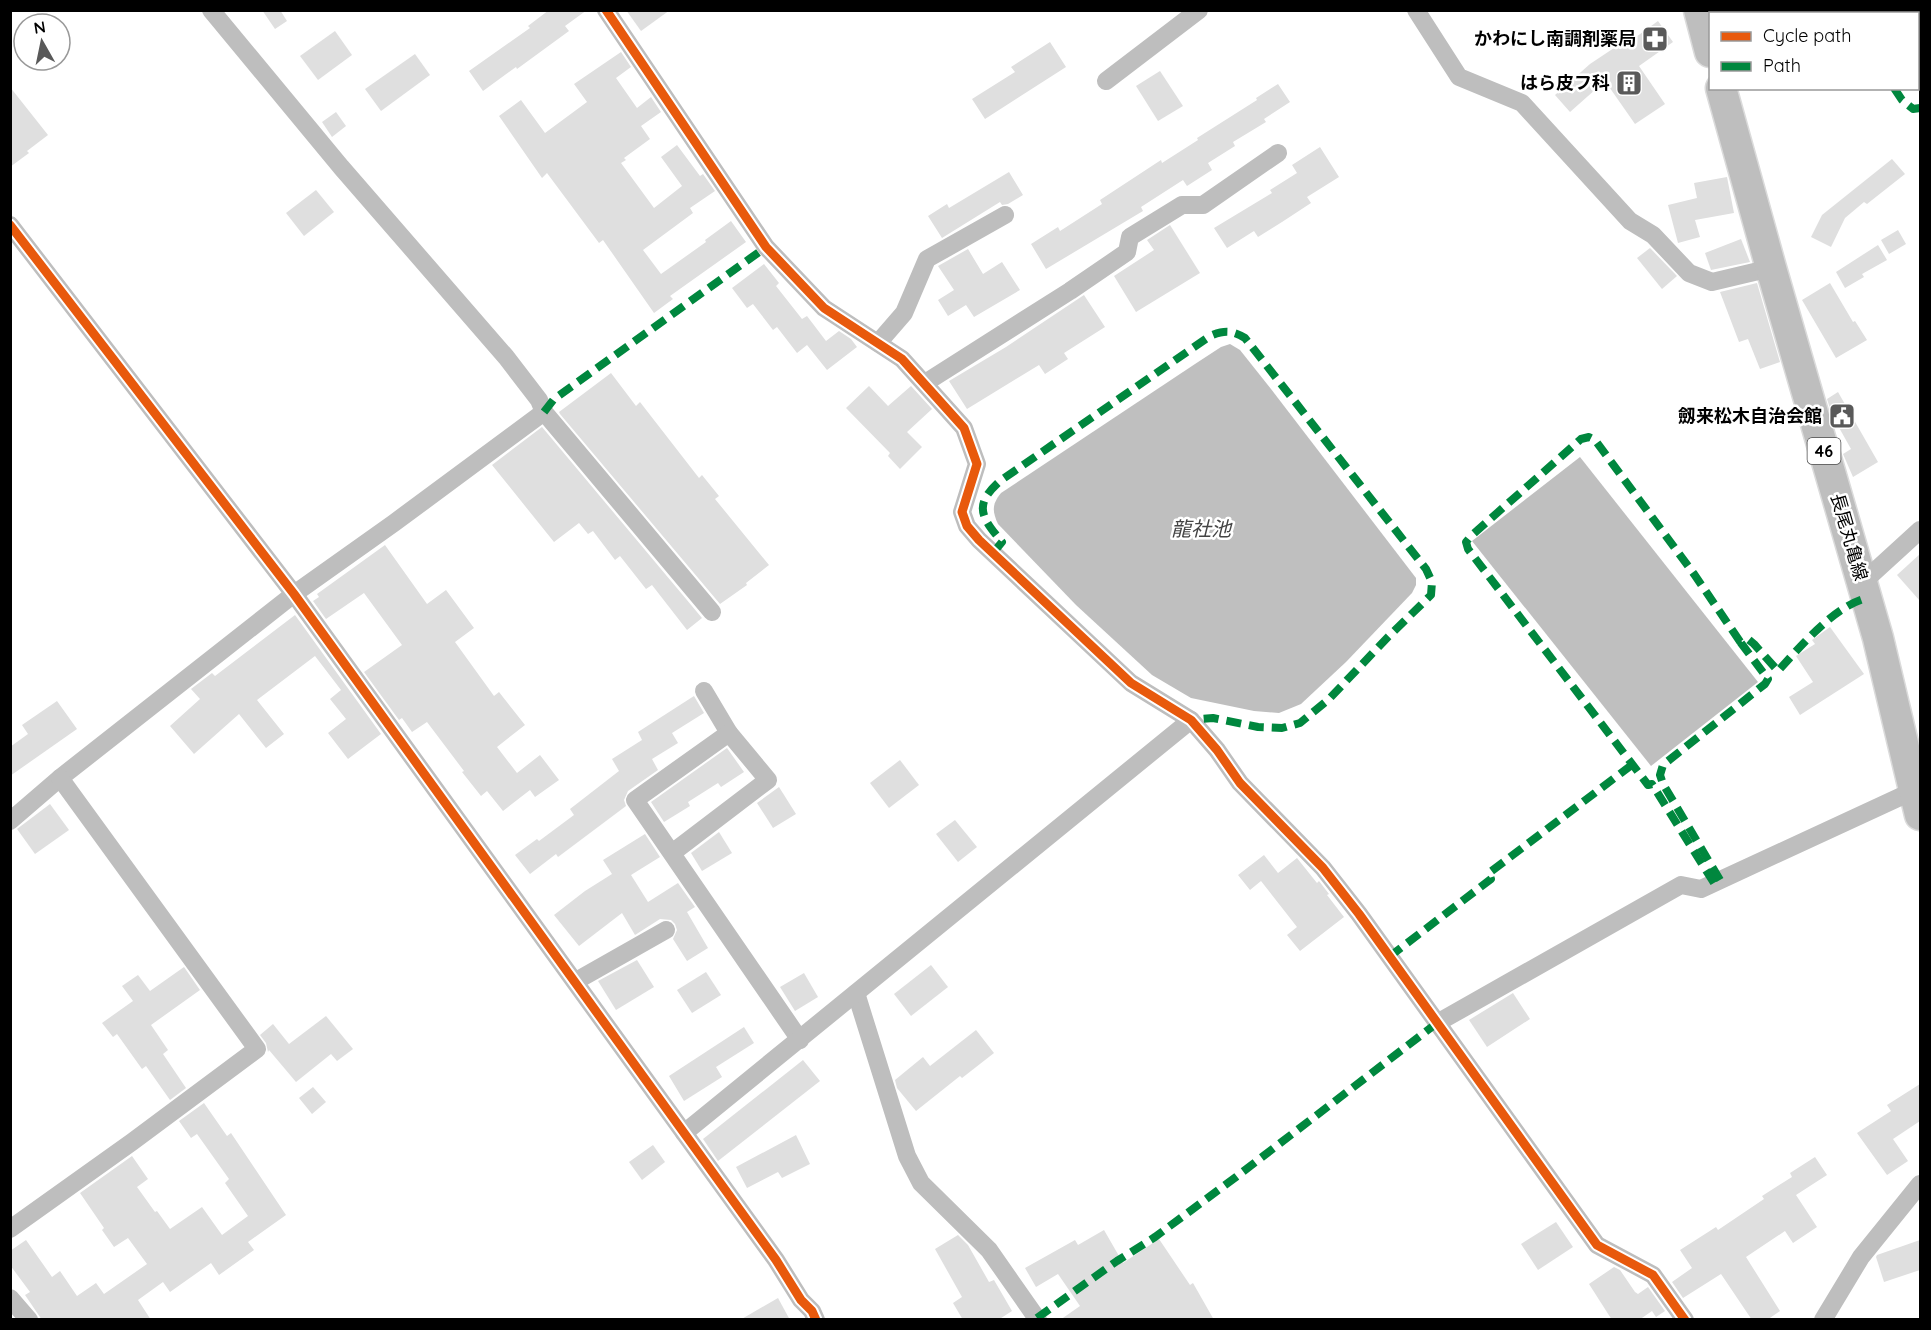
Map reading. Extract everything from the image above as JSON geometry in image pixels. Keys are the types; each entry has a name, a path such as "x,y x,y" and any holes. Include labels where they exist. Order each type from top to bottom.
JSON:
{"main road":[{"path":"1699,10 1709,47"},
{"name":"長尾丸亀線","path":"1722,90 1878,638 1918,803"}],"street":[{"path":"211,10 341,167 506,357 539,400 544,411 712,612"},
{"path":"606,10 766,247 824,308 902,359 964,428 977,464 962,512 967,526 979,540 1131,683 1191,720 1217,750 1240,783 1323,868 1359,914 1597,1245 1653,1275 1685,1320"},
{"path":"1106,81 1199,10"},
{"path":"1416,10 1459,76 1522,103 1630,221 1653,235 1689,273 1712,282 1771,268"},
{"path":"925,383 1127,252 1130,237 1182,205 1203,205 1278,153"},
{"path":"878,343 904,313 927,259 1005,215"},
{"path":"10,225 294,594 576,981 776,1260 816,1320"},
{"path":"10,821 60,778 294,594 544,411"},
{"path":"1862,583 1920,530"},
{"path":"672,853 768,780 729,733 704,691"},
{"path":"684,1133 1191,720"},
{"path":"729,733 635,800 800,1040"},
{"path":"10,1229 132,1142 257,1048 60,778"},
{"path":"1437,1023 1680,885 1701,889 1918,803"},
{"path":"576,981 666,930"},
{"path":"856,993 907,1156 921,1183 989,1250 1037,1319"},
{"path":"1823,1320 1861,1257 1920,1184"},
{"path":"10,1298 29,1320"}],"water":[{"name":"龍社池","path":"1230,344 1240,350 1271,389 1416,578 1416,585 1412,593 1346,662 1301,704 1279,713 1254,711 1191,698 1152,675 1076,605 998,524 994,511 1001,493 1221,347"},
{"path":"1580,457 1758,682 1651,766 1472,541"}],"building":[{"path":"262,10 280,10 287,21 275,29"},
{"path":"549,10 587,10 565,26 569,31 483,91 469,71 530,28 528,26"},
{"path":"626,10 670,10 641,31"},
{"path":"1658,21 1673,42 1639,66 1665,104 1635,124 1605,81 1570,112 1555,95 1590,64 1623,42 1625,45"},
{"path":"335,31 352,55 318,80 300,56"},
{"path":"1050,42 1066,67 985,119 972,99 1015,72 1011,67"},
{"path":"621,52 631,67 616,78 637,108 651,97 661,112 641,126 650,139 624,158 626,160 621,163 654,208 682,186 661,157 677,145 700,176 703,174 715,191 690,208 693,213 643,250 661,274 731,221 746,242 670,296 673,299 654,313 603,240 599,243 547,173 542,178 499,116 521,100 545,133 587,102 574,84"},
{"path":"415,54 430,75 381,111 365,89"},
{"path":"1160,71 1183,106 1158,121 1136,86"},
{"path":"1278,84 1290,102 1264,119 1266,122 1233,142 1235,146 1208,163 1212,170 1187,186 1183,180 1141,207 1143,211 1046,269 1031,244 1058,227 1060,231 1102,204 1100,200 1161,160 1162,163 1198,140 1197,138"},
{"path":"10,87 48,135 10,167"},
{"path":"336,112 346,126 332,137 322,122"},
{"path":"1320,147 1339,177 1307,197 1311,203 1282,222 1258,237 1254,231 1227,248 1214,228 1272,193 1270,190 1297,173 1292,165"},
{"path":"1892,159 1905,174 1845,218 1831,247 1811,237 1822,215"},
{"path":"1009,172 1023,195 1008,204 1002,205 1000,202 942,238 928,216 947,204 949,208"},
{"path":"1727,177 1734,213 1695,220 1700,237 1678,243 1668,205 1697,198 1694,183"},
{"path":"316,190 334,212 304,236 286,213"},
{"path":"1170,225 1200,273 1136,312 1114,276 1154,250 1147,240"},
{"path":"1898,230 1906,244 1889,254 1881,240"},
{"path":"1741,239 1750,262 1711,270 1705,253"},
{"path":"1878,245 1887,260 1862,274 1864,277 1845,288 1836,272"},
{"path":"1650,248 1677,276 1662,289 1637,258"},
{"path":"968,249 983,274 1002,262 1020,290 974,317 966,305 948,316 938,300 954,290 938,266"},
{"path":"764,264 779,283 776,286 802,319 807,316 826,341 839,331 851,339 857,347 827,370 807,345 797,353 777,327 773,330 753,304 747,308 732,288"},
{"path":"1757,283 1780,362 1760,369 1748,339 1739,342 1720,292"},
{"path":"1830,283 1853,322 1855,321 1867,340 1836,358 1802,300"},
{"path":"1084,295 1105,327 1064,353 1068,359 1045,374 1039,365 967,409 949,381 1006,347"},
{"path":"611,373 636,406 640,402 699,478 702,475 719,496 715,499 769,565 746,583 747,585 720,604 559,412"},
{"path":"869,386 888,406 911,386 932,409 907,432 922,447 900,469 888,456 890,453 846,408"},
{"path":"1838,392 1878,462 1853,477 1843,454 1851,449 1832,415 1827,399"},
{"path":"542,427 702,618 687,630 652,585 646,589 620,556 615,560 593,531 588,534 579,523 554,542 492,465"},
{"path":"385,545 427,604 446,590 474,628 455,642 494,696 499,692 525,725 497,747 517,773 540,755 559,780 535,797 530,790 503,811 487,791 481,796 427,722 412,732 402,718 399,720 364,672 402,645 364,593 326,619 313,601 319,597 317,594"},
{"path":"1920,554 1920,601 1897,575"},
{"path":"295,615 381,734 348,759 328,733 346,719 330,699 341,690 315,656 257,700 284,734 266,748 239,714 194,754 170,726 200,699 191,689 212,673 215,676"},
{"path":"1830,627 1864,674 1800,715 1789,697 1813,682 1796,656 1815,644 1812,640"},
{"path":"694,696 704,713 672,733 678,743 652,759 658,770 628,791 624,800 626,806 558,857 556,854 530,874 515,855 537,839 539,841 574,815 570,809 619,771 612,759 642,740 638,732"},
{"path":"57,701 77,729 10,776 10,747 28,734 22,725"},
{"path":"727,748 744,772 721,787 718,783 688,802 690,806 664,822 651,802"},
{"path":"900,760 919,785 889,808 870,783"},
{"path":"779,787 796,814 773,828 757,803"},
{"path":"50,804 69,830 35,854 17,829"},
{"path":"955,820 977,847 958,862 936,834"},
{"path":"719,832 732,853 702,871 691,853"},
{"path":"645,834 660,857 631,875 648,902 678,883 695,907 687,912 708,948 687,961 673,939 677,930 671,920 660,919 635,935 622,913 579,946 554,915 612,874 603,860"},
{"path":"1264,855 1278,873 1297,858 1317,883 1319,881 1344,917 1300,951 1287,935 1297,927 1261,881 1250,890 1238,875"},
{"path":"637,960 654,987 616,1010 598,981"},
{"path":"931,965 948,987 911,1016 894,994"},
{"path":"184,967 200,990 151,1025 168,1050 163,1054 186,1088 170,1100 146,1066 142,1069 117,1034 113,1037 102,1023 133,1001 122,986 138,975 150,991"},
{"path":"706,972 721,995 692,1013 677,990"},
{"path":"804,973 818,997 795,1011 780,987"},
{"path":"1513,993 1530,1019 1487,1047 1469,1020"},
{"path":"326,1016 353,1049 337,1061 331,1054 296,1082 269,1050 268,1052 266,1043 260,1035 273,1024 289,1044"},
{"path":"744,1027 754,1043 716,1067 722,1077 684,1101 669,1076"},
{"path":"976,1030 994,1053 962,1078 960,1076 916,1111 897,1088 895,1080 923,1057 930,1066"},
{"path":"803,1060 820,1081 718,1161 703,1139"},
{"path":"1920,1084 1920,1121 1893,1139 1908,1161 1887,1175 1857,1133 1891,1111 1887,1105"},
{"path":"313,1087 326,1102 312,1114 299,1098"},
{"path":"204,1103 227,1136 231,1133 286,1215 248,1242 254,1250 219,1275 211,1263 170,1292 163,1282 138,1300 151,1320 42,1320 25,1295 30,1292 10,1265 10,1251 26,1240 52,1277 60,1271 77,1296 96,1283 104,1294 147,1264 128,1238 114,1247 80,1193 132,1156 148,1179 137,1187 170,1229 202,1207 222,1235 248,1216 225,1183 229,1179 197,1134 191,1138 179,1121"},
{"path":"796,1135 810,1164 782,1178 778,1172 747,1188 736,1167"},
{"path":"653,1145 665,1162 642,1180 629,1162"},
{"path":"1815,1157 1827,1175 1796,1195 1817,1227 1793,1243 1785,1231 1746,1257 1780,1311 1767,1320 1752,1320 1721,1274 1683,1298 1672,1282 1692,1268 1680,1250 1716,1227 1718,1230 1764,1199 1762,1196 1792,1177 1790,1173"},
{"path":"1556,1222 1573,1247 1538,1270 1521,1244"},
{"path":"1104,1230 1123,1263 1159,1239 1190,1285 1193,1283 1214,1320 1060,1320 1080,1306 1058,1274 1036,1287 1025,1268 1075,1240 1078,1245"},
{"path":"958,1235 968,1245 989,1282 994,1280 1012,1311 998,1320 963,1320 953,1303 962,1297 935,1249"},
{"path":"1920,1240 1920,1270 1884,1282 1877,1255"},
{"path":"1614,1267 1620,1270 1638,1294 1648,1287 1665,1311 1656,1317 1652,1311 1639,1320 1612,1320 1589,1284"},
{"path":"778,1298 790,1320 740,1320"}],"marked path":[{"path":"1895,90 1902,100 1913,109 1920,108"},
{"path":"544,412 554,399 766,247"},
{"path":"993,553 1002,542 985,518 983,504 991,489 1000,481 1210,336 1228,332 1245,338 1426,569 1432,582 1431,595 1329,699 1300,723 1282,728 1258,727 1213,718 1191,720"},
{"path":"1714,883 1652,784 1648,785 1468,549 1466,542 1581,439 1589,437 1595,440 1694,574 1741,643"},
{"path":"1720,880 1663,784 1660,775 1663,765 1765,684 1768,679 1741,643 1748,639 1778,671 1830,618 1842,609 1867,598"},
{"path":"1389,957 1491,879 1489,873 1633,764"},
{"path":"1037,1318 1155,1237 1437,1023"}],"cycle path":[{"path":"606,10 766,247 824,308 902,359 964,428 977,464 962,512 967,526 979,540 1131,683 1191,720 1217,750 1240,783 1323,868 1359,914 1597,1245 1653,1275 1685,1320"},
{"path":"10,225 294,594 776,1260 816,1320"}],"place":[{"name":"かわにし南調剤薬局","path":"1655,39"},
{"name":"はら皮フ科","path":"1629,83"},
{"name":"劔来松木自治会館","path":"1842,416"}]}
